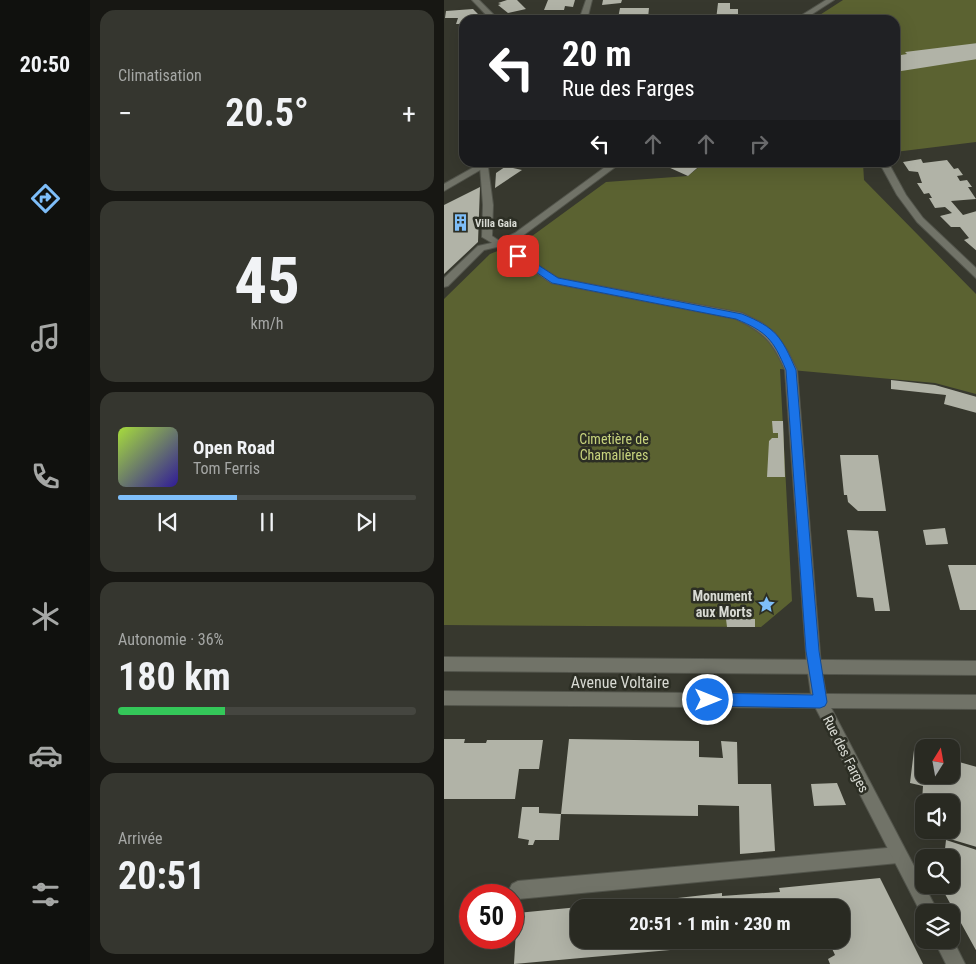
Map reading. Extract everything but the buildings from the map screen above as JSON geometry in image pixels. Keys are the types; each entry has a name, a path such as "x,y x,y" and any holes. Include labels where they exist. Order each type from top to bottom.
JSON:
{"street":[{"path":"475,0 490,15"},
{"path":"584,15 589,0"},
{"path":"806,15 831,0"},
{"path":"444,188 483,167"},
{"name":"Rue des Farges","path":"487,167 487,237 556,281 738,316 760,325 779,342 791,370 814,666 820,702 925,904"},
{"path":"444,284 481,248 500,244 518,235 611,167"},
{"path":"887,167 902,195 920,220 976,276"},
{"name":"Avenue Voltaire","path":"444,664 976,668"},
{"name":"Avenue Voltaire","path":"444,698 976,702"},
{"path":"524,889 898,855"},
{"path":"948,949 956,964"}],"green space":[{"path":"843,0 976,0 976,142 900,151 900,15 820,15"},
{"name":"Cimetière de Chamalières","path":"699,167 863,167 864,180 976,294 976,394 935,383 780,369 792,601 761,627 444,625 444,299 490,254 528,239 606,182 688,176"}],"place":[{"name":"Villa Gaia","path":"461,223"},
{"name":"Monument aux Morts","path":"766,604"}],"route":[{"path":"518,256 556,281 738,316 760,325 779,342 791,370 799,451 814,666 820,702 708,700"}]}
